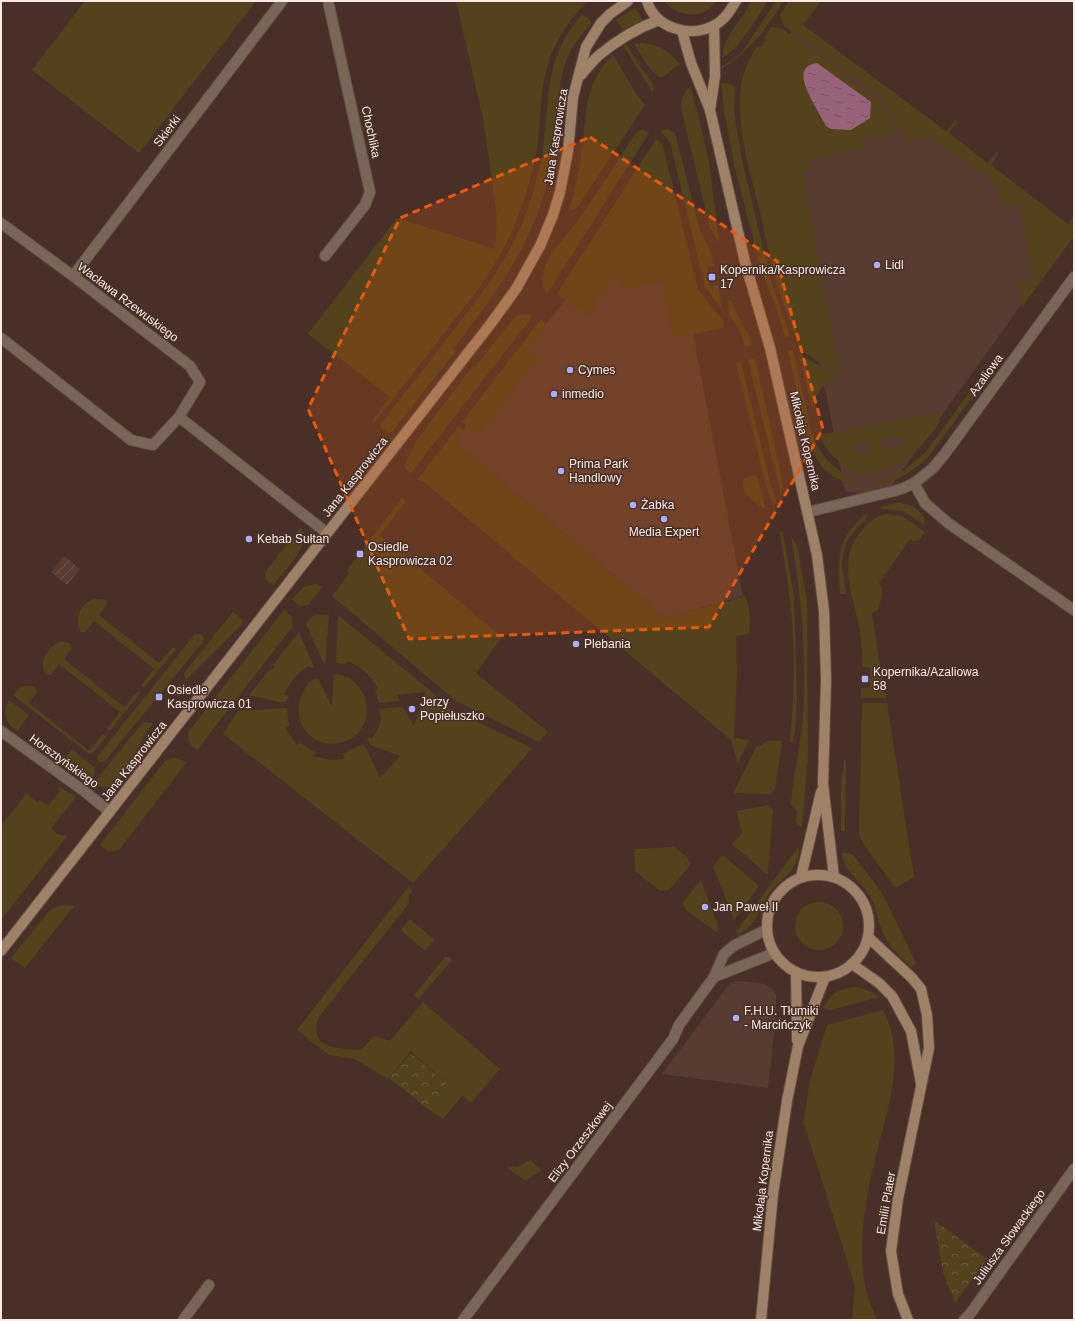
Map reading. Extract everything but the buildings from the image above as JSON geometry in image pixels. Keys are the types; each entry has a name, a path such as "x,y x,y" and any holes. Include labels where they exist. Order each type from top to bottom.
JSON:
{"street":[{"name":"Skierki","path":"73,276 282,1"},
{"name":"Chochlika","path":"325,256 365,205 370,192 328,1"},
{"name":"Jana Kasprowicza","path":"1,951 489,326 516,289 540,246 553,215 560,192 568,151 574,97 586,47 601,23 610,14 628,1"},
{"path":"647,1 648,6 659,20 670,27 682,31 699,31 714,26 727,15 736,1"},
{"name":"Jana Kasprowicza","path":"580,76 597,57 615,44 647,24 659,20"},
{"name":"Mikołaja Kopernika","path":"710,110 715,76 714,26"},
{"name":"Mikołaja Kopernika","path":"682,31 691,64 710,110 745,262 770,348 817,555 824,611 826,680 823,784 834,877"},
{"name":"Wacława Rzewuskiego","path":"1,224 73,276 190,366 200,382 179,417 153,445 131,440 1,338"},
{"name":"Azaliowa","path":"808,512 894,492 914,483 933,468 1074,277"},
{"path":"179,417 327,533"},
{"path":"914,483 925,503 948,523 1074,610"},
{"name":"Horsztyńskiego","path":"1,731 84,791 110,812"},
{"name":"Mikołaja Kopernika","path":"801,877 823,784"},
{"path":"817,874 834,877 847,883 858,894 866,907 869,922 868,937 862,951 852,964 840,972 825,977 810,977 796,972 784,964 774,953 766,930 768,913 774,897 786,885 801,877 817,874"},
{"name":"Elizy Orzeszkowej","path":"463,1320 673,1039 678,1025 714,977 724,954 735,945 766,930"},
{"name":"Emilii Plater","path":"868,937 912,978 921,989 927,1015 929,1048 922,1089 898,1199 891,1251 898,1294 908,1320"},
{"path":"714,977 774,953"},
{"name":"Emilii Plater","path":"852,964 879,983 892,996 911,1031 922,1089"},
{"name":"Mikołaja Kopernika","path":"796,972 798,1046"},
{"name":"Mikołaja Kopernika","path":"761,1320 773,1194 787,1100 798,1046 825,977"},
{"name":"Juliusza Słowackiego","path":"964,1320 970,1314 1074,1169"},
{"path":"183,1320 209,1285"}],"highlighted area":[{"path":"590,137 777,261 823,429 709,627 409,639 308,409 400,218"}],"shaded area":[{"name":"Lidl","path":"793,30 1070,237 883,497 845,491 763,71"},
{"name":"Prima Park Handlowy","path":"640,205 670,213 743,596 665,618 454,441"},
{"path":"64,556 80,569 67,585 51,572"},
{"path":"739,981 766,985 772,989 776,995 776,1016 768,1088 662,1074 730,983"}],"green space":[{"path":"85,1 256,1 139,153 32,70"},
{"path":"456,1 588,1 568,24 549,60 543,88 538,142 533,168 522,207 508,241 474,295 374,423 372,421 390,397 308,334 397,218 495,249 497,216 483,118"},
{"path":"664,1 716,1 705,12 690,14 676,11"},
{"path":"751,1 768,1 741,41 735,48 722,58 724,46 728,36 744,14"},
{"path":"776,1 783,1 756,40 738,57 720,69 720,67 733,60 742,52"},
{"path":"789,1 821,1 803,25 946,131 956,120 957,123 949,133 988,163 997,152 999,152 991,165 1068,224 1074,217 1074,236 1022,307 1017,283 1034,280 1019,203 1002,206 999,187 930,136 905,141 883,99 784,26 780,15"},
{"path":"635,8 642,20 623,30 616,20"},
{"path":"582,15 588,18 592,23 571,50 565,64 559,91 554,147 550,170 542,201 525,242 515,261 492,297 453,349 455,352 392,432 387,433 379,426 483,292 506,256 523,222 541,161 550,84 554,66 560,49 569,32"},
{"path":"771,27 783,29 881,102 896,133 863,139 864,148 809,159 811,169 802,171 840,375 799,349 775,276 746,156 740,119 742,83 746,67 751,56 757,46 761,47 766,40 764,38"},
{"path":"642,43 654,45 663,49 672,55 680,64 663,77 658,76 651,69 634,44"},
{"path":"626,44 641,68 653,83 653,93 623,45"},
{"path":"613,55 637,95 645,105 577,208 569,211 580,165 591,90 603,66"},
{"path":"721,83 731,84 735,89 734,112 742,160 771,281 790,336 785,337 776,308 761,270 734,164 725,116"},
{"path":"691,87 709,161 719,243 710,228 682,112 681,105 683,95"},
{"path":"642,129 649,133 547,294 543,287 542,278 548,260 555,248 573,227 589,204 636,132"},
{"path":"668,129 675,133 700,231 709,247 714,266 707,267 711,287 718,286 722,309 705,287 671,146 667,138 660,132"},
{"path":"656,139 662,144 664,150 698,290 723,321 723,328 673,338 662,281 621,290 619,278 609,280 607,282 610,293 596,295 597,308 594,312 587,316 585,310 577,310 557,294"},
{"path":"732,300 735,310 750,337 752,345 745,347 739,328 730,317 728,301"},
{"path":"520,314 533,316 410,474 404,466 418,438 473,366 475,367 512,320"},
{"path":"541,319 546,324 526,350 538,359 478,435 462,422"},
{"path":"793,350 811,431 817,446 826,459 848,478 860,485 845,482 836,478 824,469 814,454 806,428 788,351"},
{"path":"800,354 840,379 824,385 818,392 812,408"},
{"path":"755,358 782,479 783,486 781,495 748,360"},
{"path":"741,362 770,483 777,503 773,505 766,485 736,363"},
{"path":"982,375 986,378 927,458 914,469 898,479 874,485 876,481 903,471 926,452"},
{"path":"938,412 940,422 920,447 905,460 887,469 864,475 859,475 853,472 836,459 825,447 820,435","holes":["896,436 902,438 902,442 899,446 890,449 882,447 882,441 889,437","857,443 869,444 871,446 871,450 863,454 857,454 851,448"]},
{"path":"458,427 463,430 454,441 665,618 743,597 743,595 745,596 749,609 750,629 749,633 736,636 737,674 734,738 749,740 738,763 731,740 423,481 421,482 418,479"},
{"path":"756,475 765,508 748,497 743,488 744,478"},
{"path":"402,498 406,502 380,535 502,637 476,673 548,732 539,742 456,701 332,596 349,574 347,570"},
{"path":"897,503 910,505 917,509 923,515 926,526 903,511 882,509 880,507"},
{"path":"867,513 866,519 848,539 844,551 842,564 846,594 840,594 839,559 844,540 857,522"},
{"path":"888,514 902,516 925,532 919,540 914,541 910,539 879,583 882,589 882,596 878,610 872,613 884,694 886,694 886,698 861,698 861,688 870,687 870,668 862,667 861,635 848,577 848,564 850,552 855,540 864,528 874,519"},
{"path":"301,527 303,542 300,550 290,565 273,585 266,580 265,572"},
{"path":"779,531 783,532 794,597 797,695 796,722 793,742 790,742 793,704 794,653 788,586"},
{"path":"791,536 797,546 807,600 808,755 802,828 796,822 797,812 791,805 803,715 804,648 798,580"},
{"path":"316,584 323,587 308,605 299,606 292,599 304,587"},
{"path":"93,599 106,600 107,605 99,615 159,663 173,647 176,649 144,688 141,686 154,669 94,621 86,632 81,632 78,622 79,613 88,602"},
{"path":"284,610 292,617 293,626 197,750 189,742 189,731"},
{"path":"233,612 242,619 243,623 186,680 184,673"},
{"path":"315,615 329,615 325,664 306,624 309,619"},
{"path":"338,615 438,697 423,699 425,692 397,695 400,701 379,703 375,690 378,688 365,672 347,661 345,664 336,663"},
{"path":"299,632 314,667 311,668 309,666 304,668 294,678 284,695 289,696 286,702 279,702 249,695 270,669 272,670 275,667 273,665"},
{"path":"195,634 200,634 203,636 203,642 104,762 98,761 97,757"},
{"path":"60,642 71,644 72,648 64,659 124,707 138,691 140,693 110,731 107,729 120,712 59,664 51,675 46,675 43,665 45,656 55,644"},
{"path":"334,674 344,676 355,682 363,693 367,706 367,713 363,726 354,737 342,743 329,744 317,740 307,733 301,722 299,708 303,692 306,687 311,681 318,678 332,707"},
{"path":"25,686 36,688 37,692 29,703 89,751 103,734 106,737 93,753 89,754 13,695 20,687"},
{"path":"9,700 29,715 17,731 7,721 5,713"},
{"path":"444,703 448,708 528,746 531,750 413,883 223,734 238,711 287,708 289,726 285,728 297,745 301,743 316,753 313,756 331,760 344,759 343,754 363,744 380,778 400,756 371,745 367,740 369,737 372,739 380,724 381,716 378,709 403,707 414,726 421,705"},
{"path":"862,703 887,703 914,877 895,888 863,843 859,834"},
{"path":"143,722 153,723 122,777 116,783 105,787 93,784"},
{"path":"766,741 782,741 775,789 770,794 733,793 756,747 760,746"},
{"path":"72,749 94,767 95,774 89,781 62,762"},
{"path":"175,758 186,763 119,850 108,851 100,845 165,761"},
{"path":"844,760 846,760 845,831 841,831 841,785"},
{"path":"60,787 76,797 51,828 57,834 67,836 1,920 1,826 26,794 38,803 40,800 48,806 60,791 58,790"},
{"path":"769,805 773,810 767,874 732,844 742,833 736,811"},
{"path":"674,847 687,857 691,864 669,890 660,891 635,871 634,849"},
{"path":"797,848 799,849 798,857 793,868 771,891 751,925 738,935 736,932"},
{"path":"842,852 849,853 854,856 880,890 916,963 911,967 897,954 886,940 871,898 849,871 843,859"},
{"path":"723,855 759,886 734,920 713,866"},
{"path":"701,880 719,929 716,932 685,909 683,902"},
{"path":"409,886 412,892 409,895 409,903 319,1017 316,1028 317,1035 326,1045 359,1050 363,1048 374,1036 390,1041 423,1002 500,1069 471,1103 463,1095 443,1119 427,1108 447,1084 411,1051 388,1079 355,1059 329,1055 297,1030"},
{"path":"814,902 824,902 836,909 843,921 843,931 836,943 824,950 814,950 806,946 799,939 795,931 795,921 799,913 806,906"},
{"path":"58,906 74,906 25,968 11,958 48,912"},
{"path":"410,919 435,940 425,951 401,930"},
{"path":"445,957 449,957 452,960 418,999 414,995"},
{"path":"854,987 867,990 879,997 831,1010 823,1008 829,999 836,993 843,989"},
{"path":"883,1010 890,1027 894,1045 894,1074 889,1104 867,1198 864,1216 862,1251 865,1286 877,1320 852,1320 855,1286 805,1127 803,1126 810,1080 827,1025"},
{"path":"411,1053 447,1084 427,1108 389,1078"},
{"path":"530,1160 542,1170 525,1181 505,1166 518,1167"},
{"path":"934,1220 987,1259 955,1303 943,1272"}],"water":[{"path":"817,63 871,102 870,118 851,130 831,129 826,126 812,101 804,78 806,68"}],"place":[{"name":"Lidl","path":"877,265"},
{"name":"Kopernika/Kasprowicza 17","path":"712,277"},
{"name":"Cymes","path":"570,370"},
{"name":"inmedio","path":"554,394"},
{"name":"Prima Park Handlowy","path":"561,471"},
{"name":"Żabka","path":"633,505"},
{"name":"Media Expert","path":"664,519"},
{"name":"Kebab Sułtan","path":"249,539"},
{"name":"Osiedle Kasprowicza 02","path":"360,554"},
{"name":"Plebania","path":"576,644"},
{"name":"Kopernika/Azaliowa 58","path":"865,679"},
{"name":"Osiedle Kasprowicza 01","path":"159,697"},
{"name":"Jerzy Popiełuszko","path":"412,709"},
{"name":"Jan Paweł II","path":"705,907"},
{"name":"F.H.U. Tłumiki - Marcińczyk","path":"736,1018"}]}
